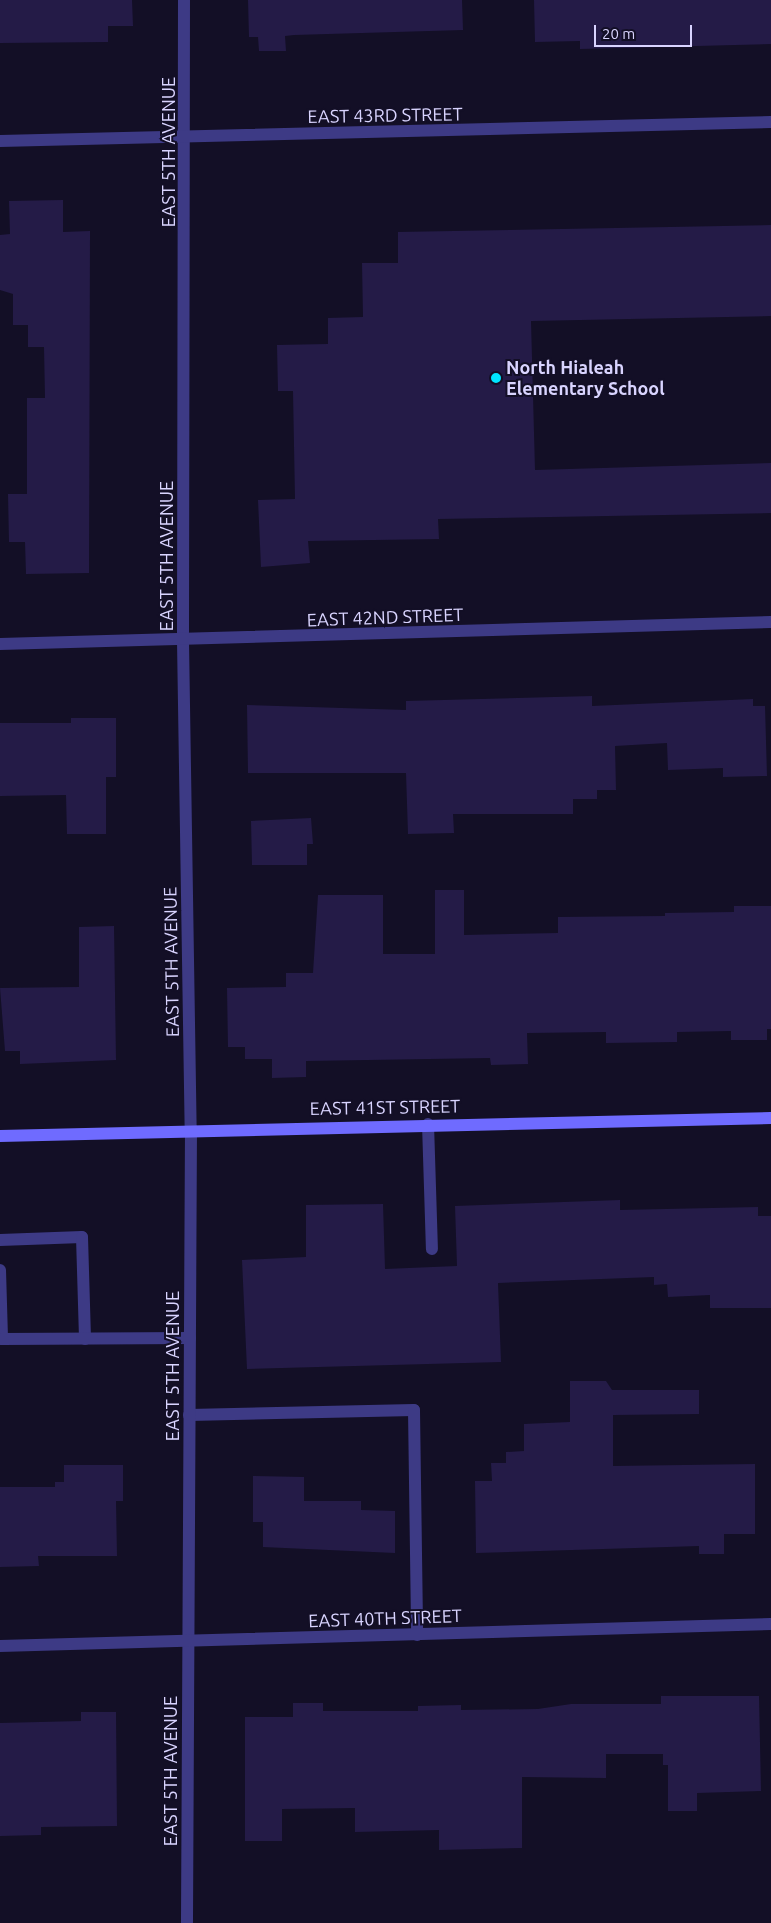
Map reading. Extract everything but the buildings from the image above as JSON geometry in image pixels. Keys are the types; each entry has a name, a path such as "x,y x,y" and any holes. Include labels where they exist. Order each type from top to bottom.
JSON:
{"street":[{"name":"EAST 5TH AVENUE","path":"184,0 186,137 183,641 191,1128 187,1923"},
{"name":"EAST 43RD STREET","path":"0,141 771,122"},
{"name":"EAST 42ND STREET","path":"0,644 183,641 771,622"},
{"name":"EAST 41ST STREET","path":"0,1136 191,1128 771,1118"},
{"path":"428,1124 432,1249"},
{"path":"0,1240 82,1237 85,1339"},
{"path":"0,1270 2,1340 190,1338"},
{"path":"189,1415 414,1410 417,1635"},
{"name":"EAST 40TH STREET","path":"0,1646 771,1624"}],"place":[{"name":"North Hialeah Elementary School","path":"496,378"}]}
